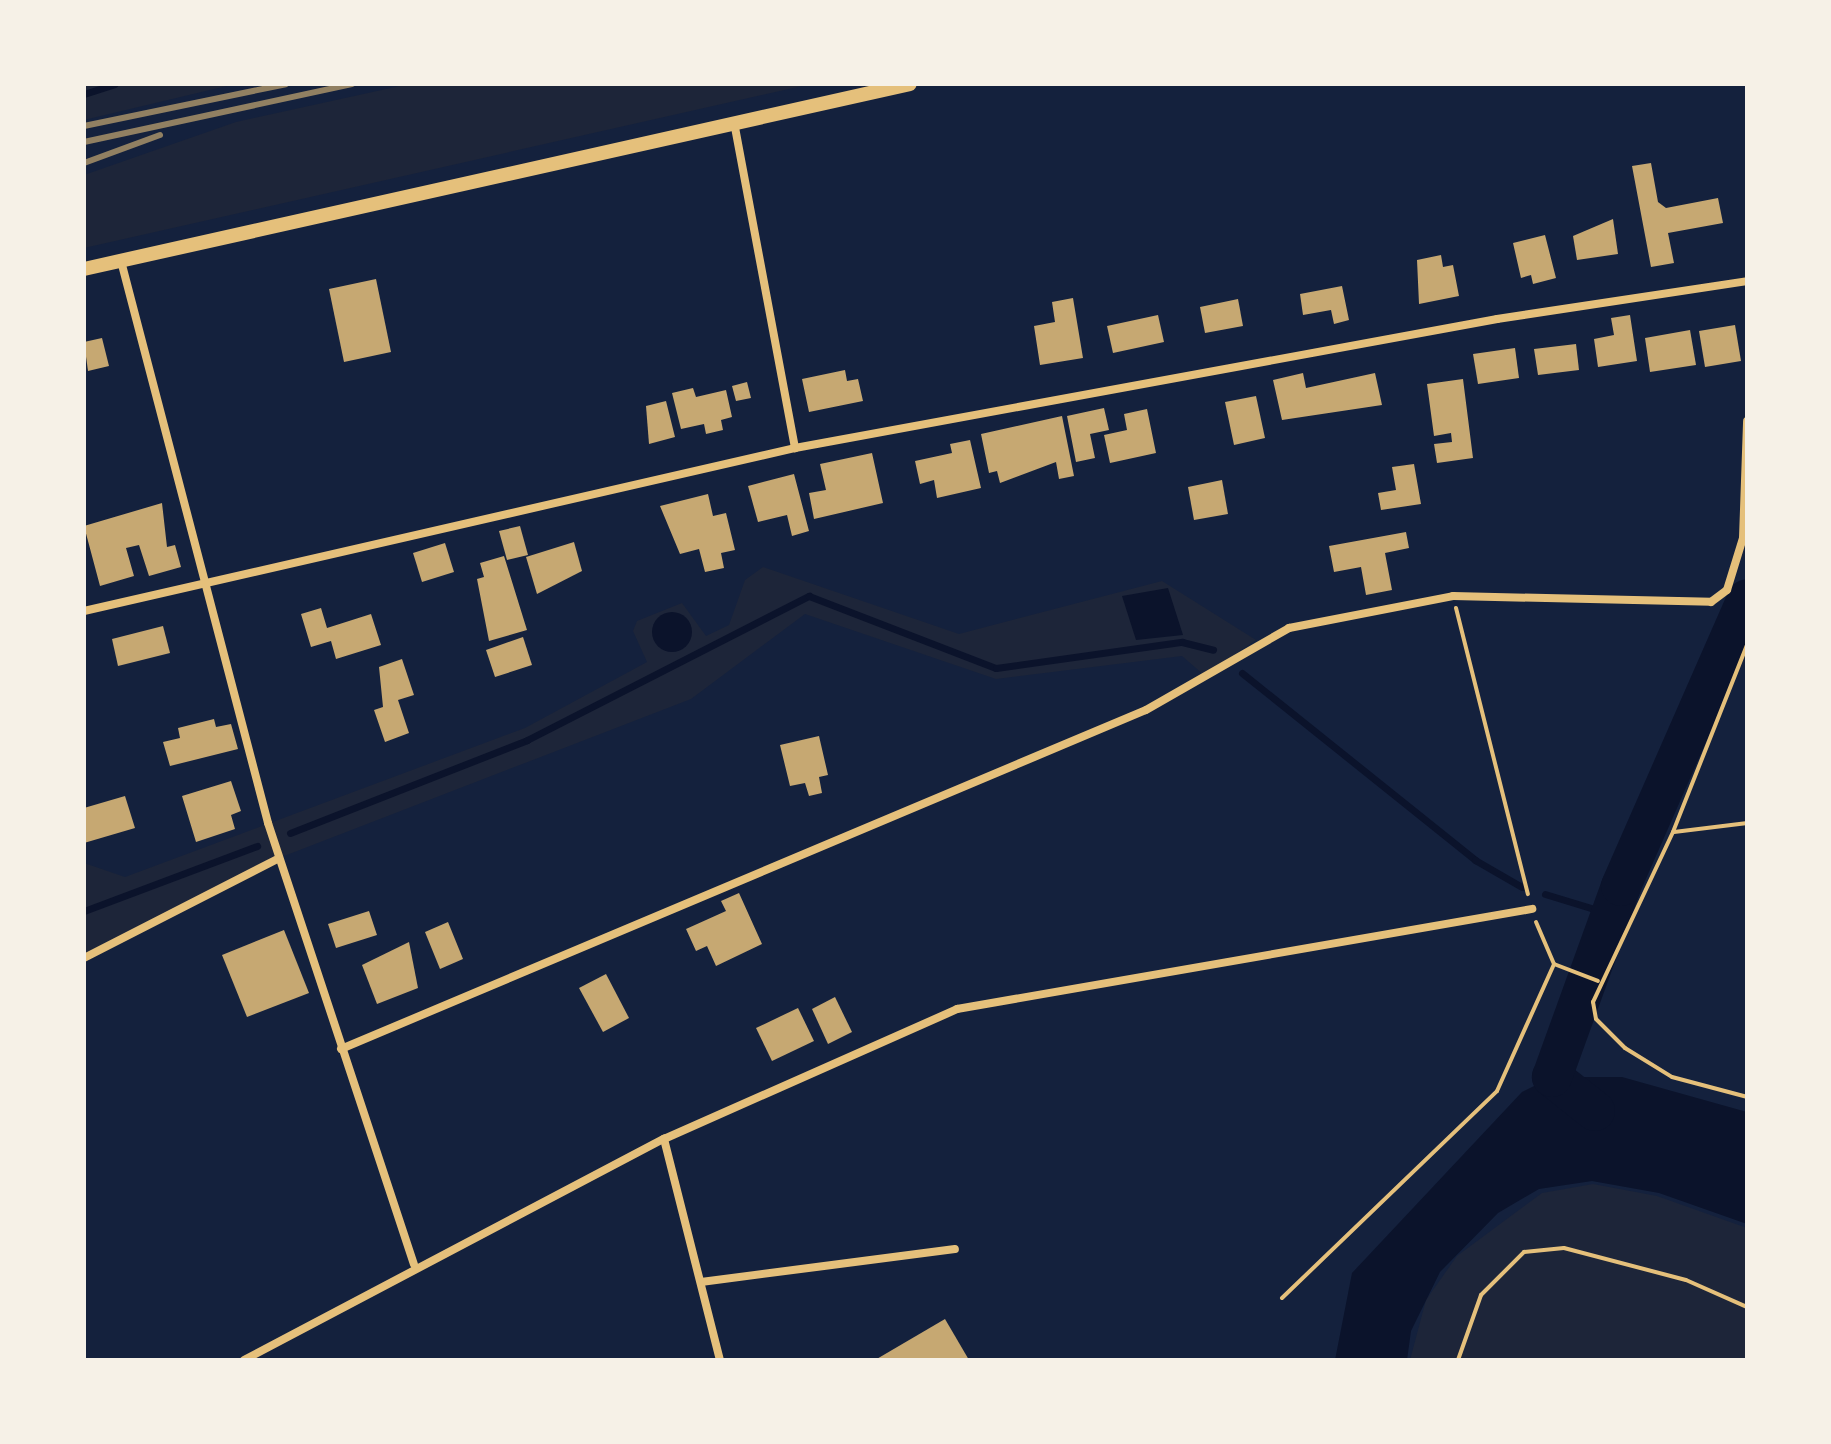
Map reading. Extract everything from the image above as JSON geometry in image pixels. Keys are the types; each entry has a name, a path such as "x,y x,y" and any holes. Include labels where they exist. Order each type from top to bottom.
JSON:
{"street":[{"path":"84,269 910,84"},
{"path":"734,122 795,448"},
{"path":"121,261 203,582 279,858 414,1265"},
{"path":"84,611 795,448 1497,319 1747,281"},
{"path":"341,1049 1146,710 1273,633 1453,596 1688,605 1720,597 1743,538 1747,421"},
{"path":"84,958 279,858"},
{"path":"244,1360 414,1265 664,1139 911,1027 1001,996 1532,909"},
{"path":"664,1139 720,1360"},
{"path":"701,1282 955,1249"}],"path":[{"path":"1453,596 1532,909 1554,964 1598,981"},
{"path":"1747,645 1673,832 1598,981 1596,1019 1625,1048 1672,1077 1747,1097"},
{"path":"1673,832 1747,823"},
{"path":"1282,1298 1497,1091 1554,964"},
{"path":"1458,1360 1481,1295 1524,1252 1564,1248 1686,1280 1747,1307"}],"shaded area":[{"path":"84,84 235,84 84,120"},
{"path":"409,84 811,84 84,248 84,175 236,122"},
{"path":"763,567 959,634 1162,581 1256,640 1204,675 1182,656 996,679 805,614 691,699 279,858 84,958 84,863 125,877 525,728 647,662 633,631 637,621 682,603 706,636 729,625 745,580"},
{"path":"1168,588 1183,635 1136,640 1122,596"},
{"path":"672,612 686,618 692,632 686,646 672,652 658,646 652,632 658,618"},
{"path":"1552,1077 1622,1077 1747,1112 1747,1224 1659,1193 1592,1181 1539,1189 1498,1213 1440,1272 1411,1331 1407,1360 1335,1360 1352,1273 1522,1092"},
{"path":"1593,1184 1657,1196 1747,1228 1747,1360 1410,1360 1426,1300 1457,1256 1542,1193"}],"building":[{"path":"1651,163 1658,202 1666,208 1718,198 1723,223 1668,233 1674,263 1651,267 1632,166"},
{"path":"1613,219 1618,254 1577,260 1573,236"},
{"path":"1545,235 1556,278 1533,284 1531,275 1521,278 1513,243"},
{"path":"1441,255 1443,267 1453,265 1459,296 1419,304 1417,260"},
{"path":"376,279 391,352 344,362 329,289"},
{"path":"1342,286 1349,320 1334,324 1331,310 1303,315 1300,294"},
{"path":"1073,298 1083,358 1040,365 1034,326 1055,322 1052,302"},
{"path":"1238,299 1243,326 1205,333 1200,307"},
{"path":"1158,315 1164,342 1113,353 1107,326"},
{"path":"1630,315 1637,361 1598,367 1594,339 1614,335 1611,318"},
{"path":"1735,325 1741,361 1705,367 1699,331"},
{"path":"1690,330 1696,365 1650,372 1645,338"},
{"path":"102,338 109,366 88,371 84,342"},
{"path":"1576,344 1579,370 1538,375 1534,349"},
{"path":"1515,348 1519,378 1478,384 1473,354"},
{"path":"845,370 847,381 858,379 863,401 809,412 802,379"},
{"path":"1303,373 1306,388 1375,373 1382,405 1282,420 1273,380"},
{"path":"1463,379 1473,458 1437,463 1434,444 1452,442 1451,433 1434,436 1427,384"},
{"path":"747,382 751,398 736,401 732,386"},
{"path":"693,388 696,397 726,390 732,417 721,420 723,430 706,434 704,424 681,429 672,393"},
{"path":"1256,396 1265,438 1234,445 1225,402"},
{"path":"666,401 675,437 649,444 646,406"},
{"path":"1104,408 1109,430 1090,434 1095,458 1076,462 1067,416"},
{"path":"1147,409 1156,453 1110,463 1104,435 1127,430 1124,414"},
{"path":"1062,416 1074,476 1059,479 1056,462 1000,483 997,471 989,473 981,434"},
{"path":"970,440 981,488 937,498 934,480 920,484 915,461 952,453 950,444"},
{"path":"872,453 883,503 814,519 809,493 826,490 820,464"},
{"path":"1414,464 1421,504 1381,510 1378,493 1396,490 1392,467"},
{"path":"794,474 809,531 792,536 787,515 758,522 748,486"},
{"path":"1222,480 1228,514 1194,520 1188,487"},
{"path":"708,494 713,516 726,513 735,550 721,553 724,568 705,572 699,549 680,554 660,506"},
{"path":"162,503 167,547 175,545 181,567 149,576 139,545 126,548 134,576 100,586 84,526"},
{"path":"520,526 528,555 507,560 499,531"},
{"path":"1406,532 1409,548 1385,553 1392,590 1366,595 1361,567 1334,572 1329,546"},
{"path":"574,542 582,571 537,594 526,557"},
{"path":"445,543 454,572 422,582 413,553"},
{"path":"504,556 527,630 489,641 477,579 484,577 480,563"},
{"path":"321,608 327,628 371,614 381,645 336,659 331,641 311,647 301,614"},
{"path":"163,626 170,653 118,666 112,639"},
{"path":"523,637 532,665 495,677 486,650"},
{"path":"402,659 414,695 398,700 409,733 385,742 374,710 383,707 379,667"},
{"path":"214,719 216,727 231,724 238,749 170,766 163,742 180,738 178,728"},
{"path":"819,736 828,775 819,777 822,793 809,796 805,783 790,786 780,745"},
{"path":"231,781 241,811 231,815 235,829 196,842 182,796"},
{"path":"125,796 135,828 84,843 84,808"},
{"path":"739,893 762,944 716,966 707,946 696,951 686,929 726,911 721,901"},
{"path":"369,911 377,935 336,948 328,924"},
{"path":"448,922 463,959 440,969 425,932"},
{"path":"284,930 309,993 247,1017 222,955"},
{"path":"409,942 418,988 377,1004 362,965"},
{"path":"606,974 629,1018 603,1032 579,988"},
{"path":"835,997 852,1032 828,1044 812,1009"},
{"path":"798,1008 814,1041 772,1061 756,1028"},
{"path":"945,1319 969,1360 875,1360"}],"waterway":[{"path":"84,94 114,84"},
{"path":"290,833 527,740 809,596 996,668 1182,642 1213,650"},
{"path":"1595,1111 1552,1077 1621,886 1747,599"},
{"path":"1242,673 1475,860 1522,887"},
{"path":"84,911 257,846"},
{"path":"1545,894 1611,914"}],"railway":[{"path":"84,126 286,84"},
{"path":"84,142 352,84"},
{"path":"84,163 160,135"}]}
